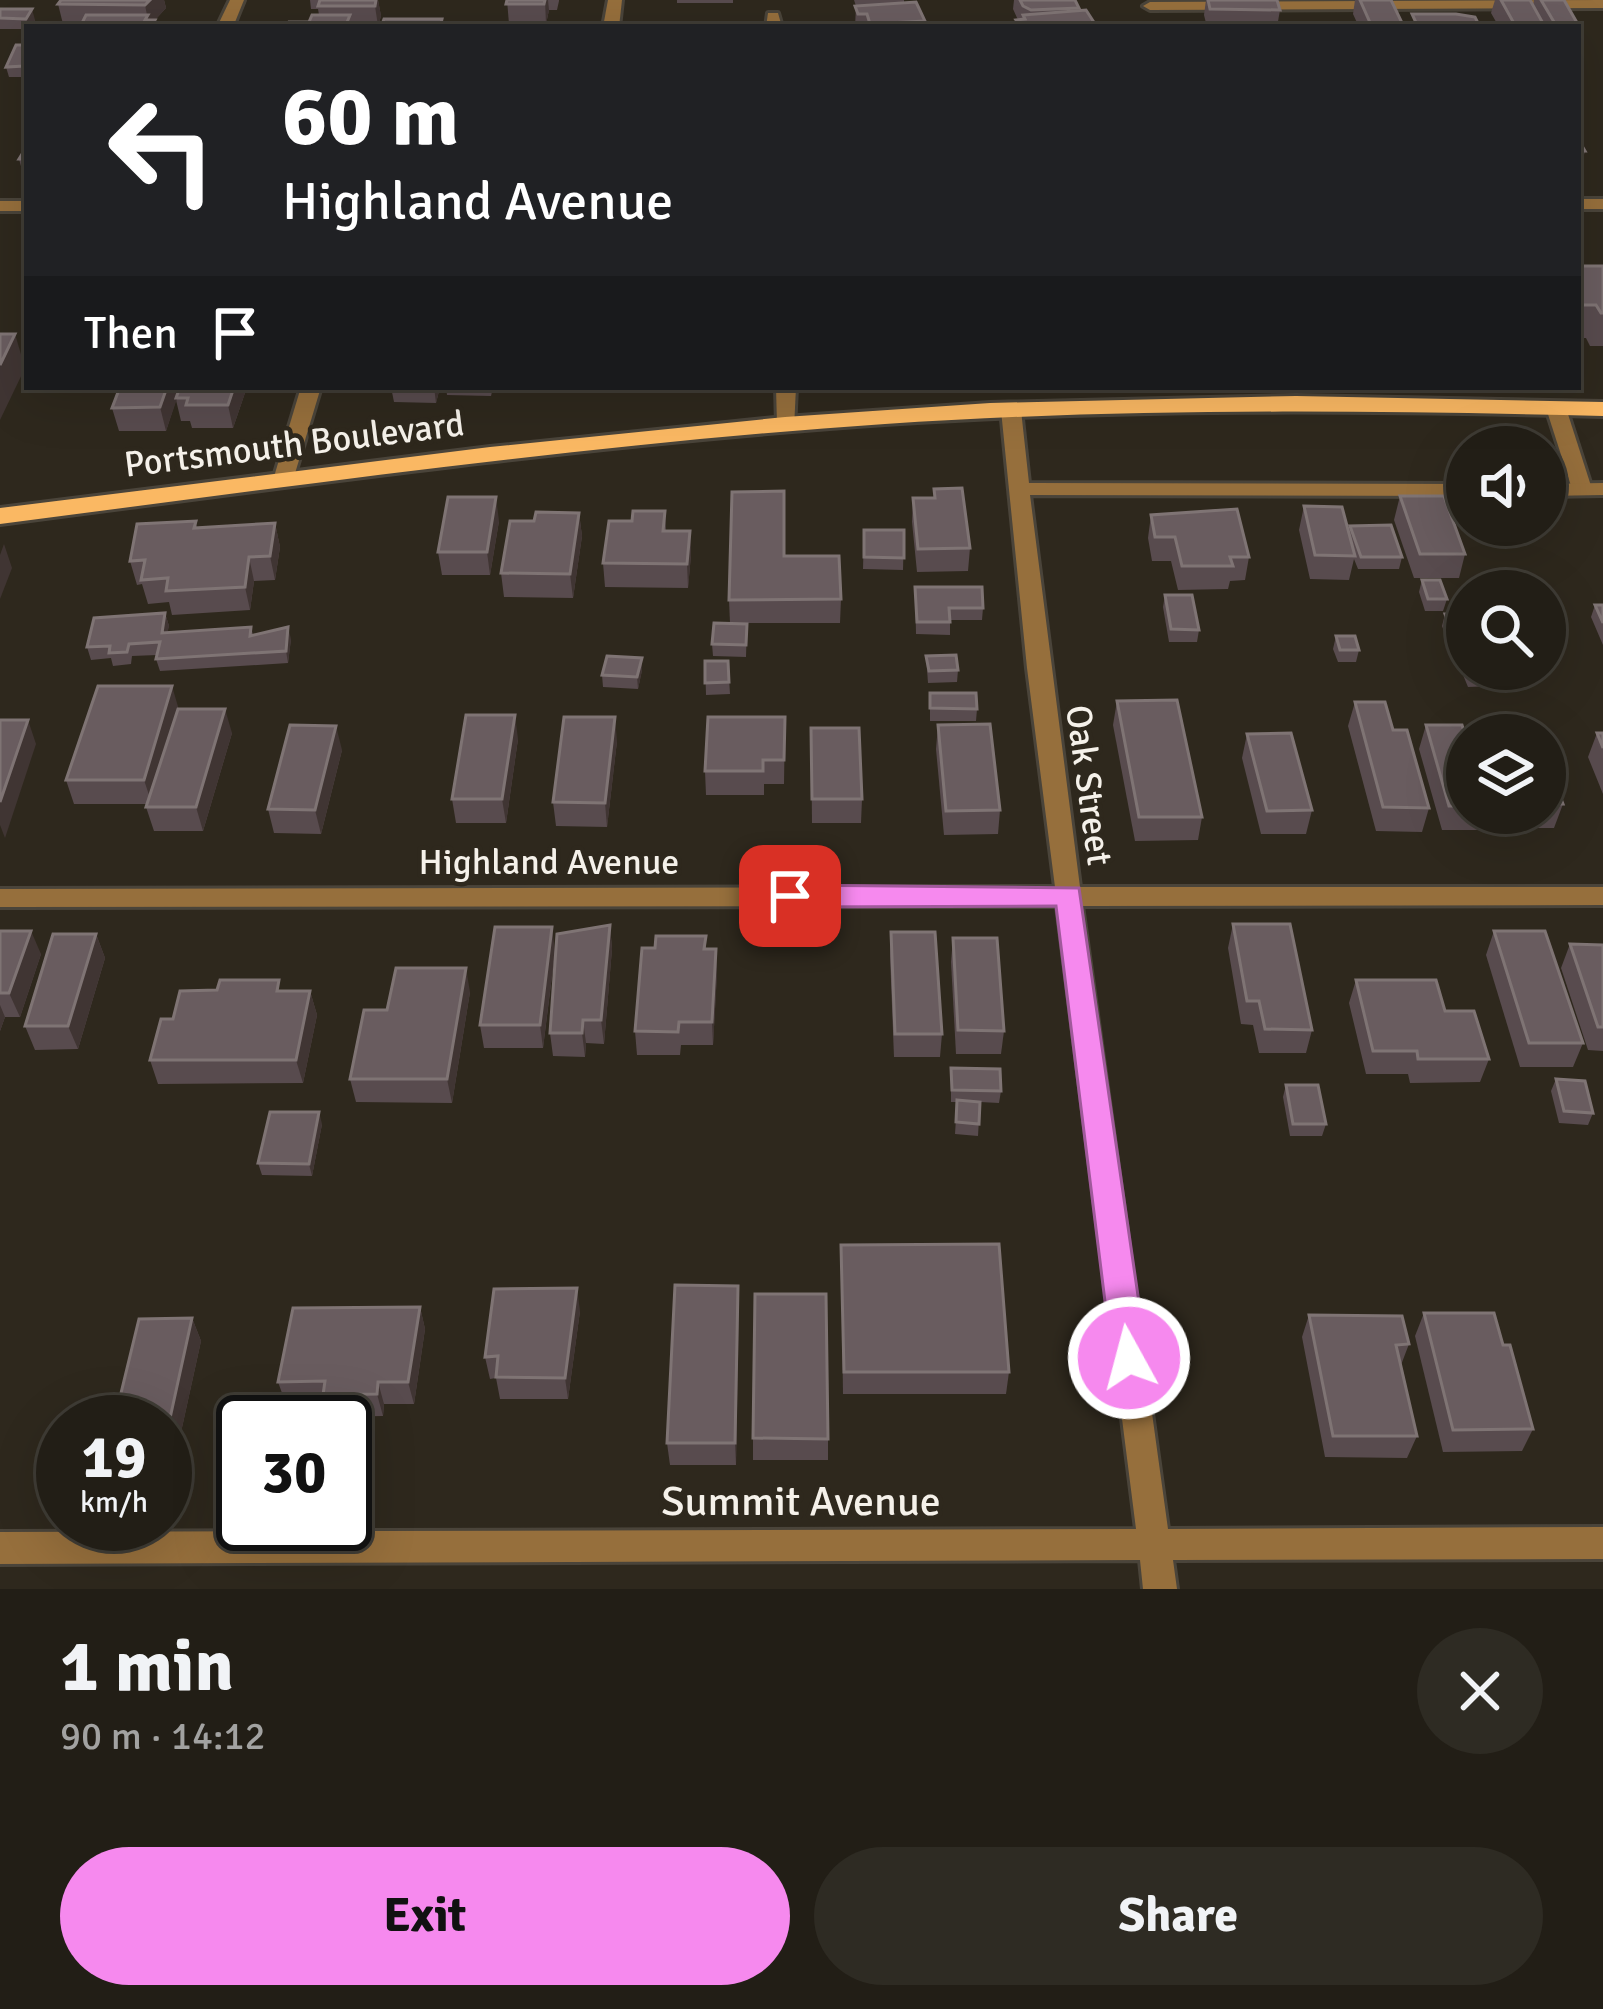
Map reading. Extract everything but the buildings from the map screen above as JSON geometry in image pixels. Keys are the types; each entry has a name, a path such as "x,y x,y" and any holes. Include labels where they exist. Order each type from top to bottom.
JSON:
{"main road":[{"name":"Portsmouth Boulevard","path":"0,516 787,424 1254,395 1603,410"}],"street":[{"path":"1149,3 1603,4"},
{"path":"284,480 310,390"},
{"path":"786,390 787,424"},
{"path":"1556,408 1593,489"},
{"name":"Oak Street","path":"1011,410 1160,1589"},
{"path":"1019,489 1446,490"},
{"name":"Highland Avenue","path":"0,898 1603,896"},
{"name":"Summit Avenue","path":"0,1548 1603,1543"}],"route":[{"path":"790,896 1069,896 1129,1358"}]}
